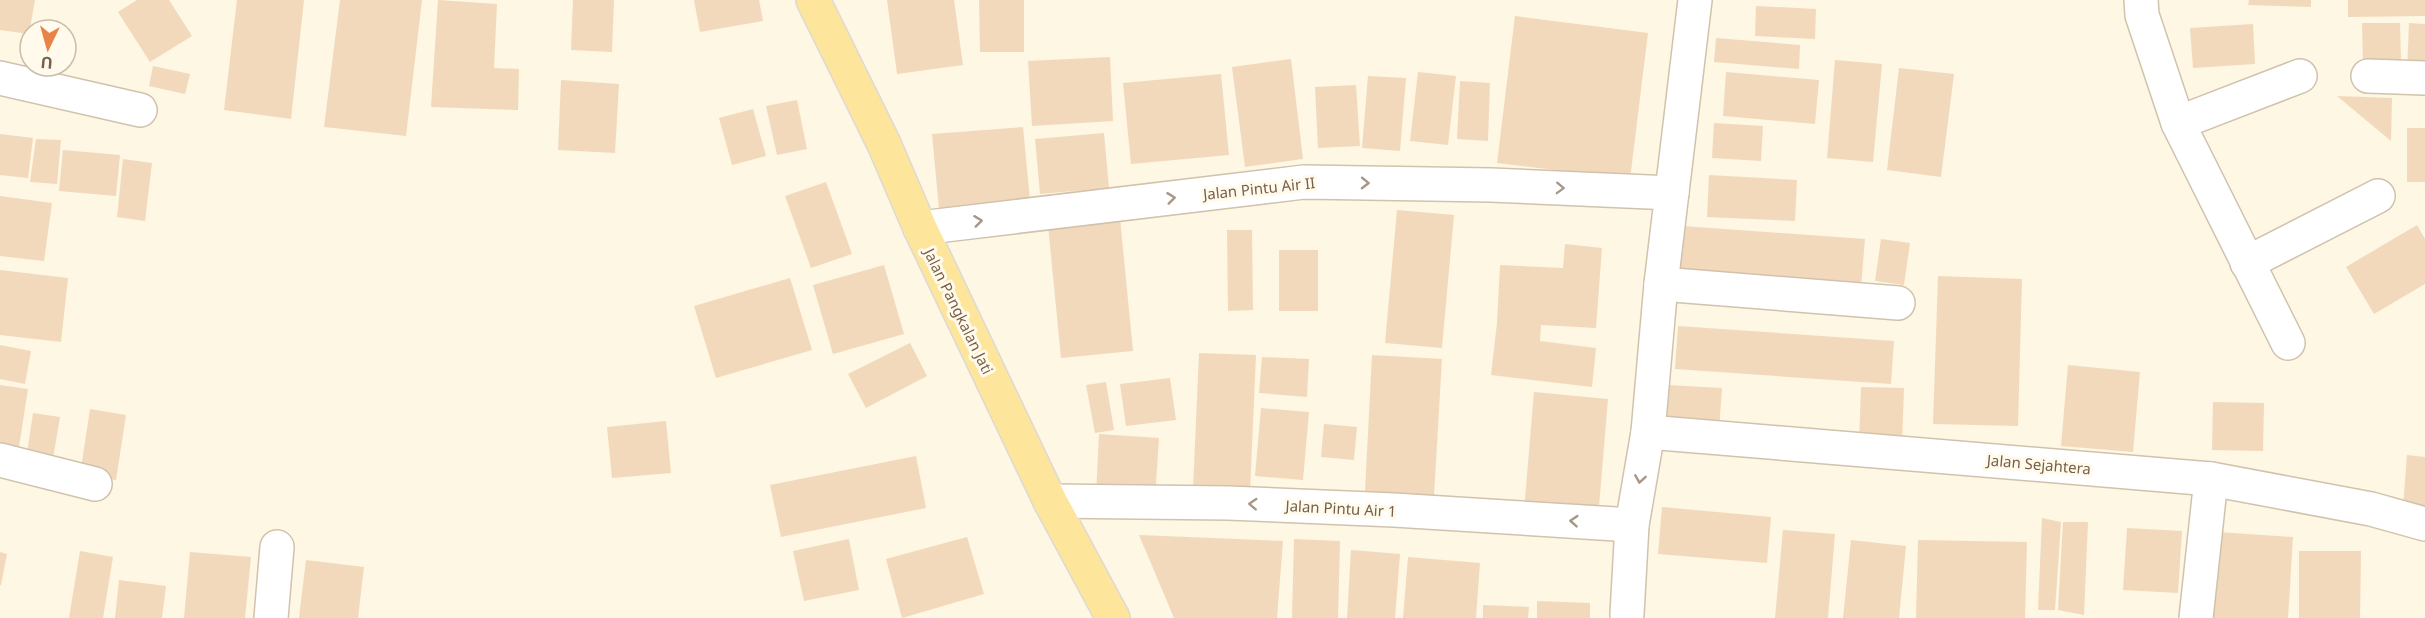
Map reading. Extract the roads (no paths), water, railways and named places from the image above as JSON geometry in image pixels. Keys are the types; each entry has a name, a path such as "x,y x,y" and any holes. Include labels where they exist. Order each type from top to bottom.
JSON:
{"main road":[{"name":"Jalan Pangkalan Jati","path":"813,0 884,144 920,228 1050,501 1113,618"}],"street":[{"path":"1627,614 1632,525 1648,432 1661,284 1695,0"},
{"path":"2141,0 2142,15 2178,123 2288,343"},
{"path":"2178,123 2300,76"},
{"path":"2368,76 2425,78"},
{"path":"0,78 140,110"},
{"name":"Jalan Pintu Air II","path":"920,228 1304,182 1491,185 1672,193"},
{"path":"2247,263 2378,196"},
{"path":"1661,284 1899,303"},
{"name":"Jalan Sejahtera","path":"1648,432 2211,478 2371,509 2425,524"},
{"path":"0,460 95,484"},
{"path":"2196,618 2211,478"},
{"name":"Jalan Pintu Air 1","path":"1050,501 1228,503 1394,510 1632,525"},
{"path":"271,618 277,547"}]}
